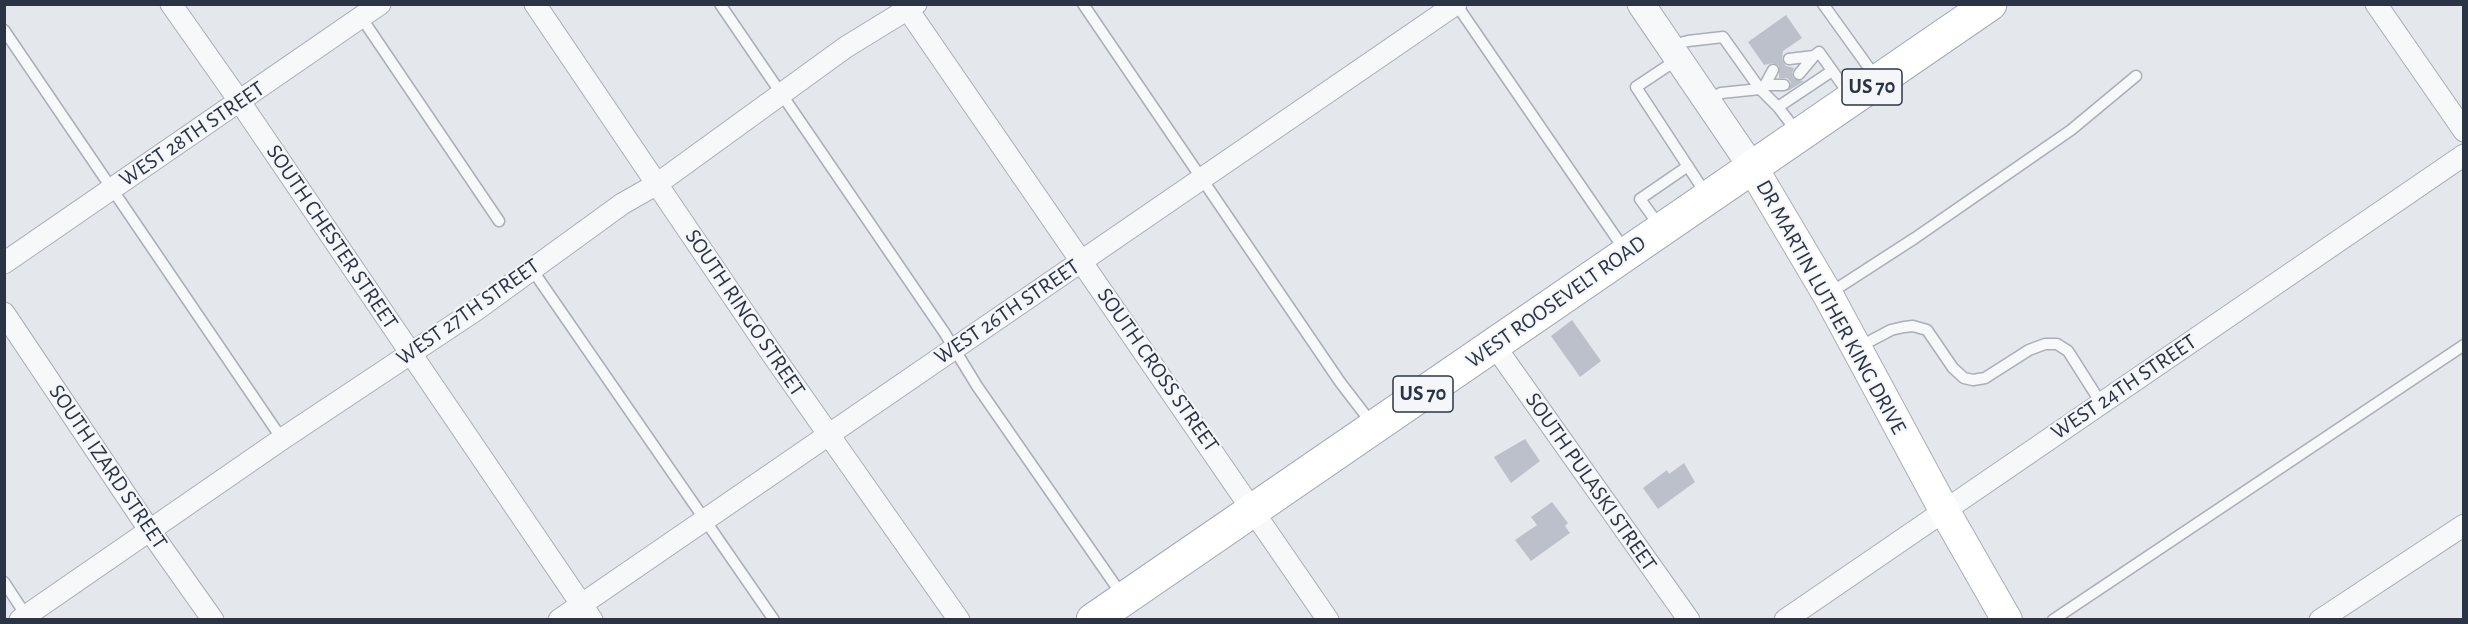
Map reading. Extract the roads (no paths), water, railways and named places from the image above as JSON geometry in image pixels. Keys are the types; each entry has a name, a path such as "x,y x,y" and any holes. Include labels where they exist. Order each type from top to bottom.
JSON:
{"main road":[{"name":"WEST ROOSEVELT ROAD","path":"1093,620 1990,4"},
{"name":"DR MARTIN LUTHER KING DRIVE","path":"1752,167 1828,295 1944,510 2007,620"}],"street":[{"name":"SOUTH CHESTER STREET","path":"171,4 587,612"},
{"name":"WEST 28TH STREET","path":"4,263 380,4"},
{"name":"SOUTH RINGO STREET","path":"535,4 828,435 959,620"},
{"name":"WEST 26TH STREET","path":"559,620 587,612 705,519 1456,4"},
{"name":"DR MARTIN LUTHER KING DRIVE","path":"1641,4 1752,167"},
{"path":"2376,4 2463,131"},
{"name":"WEST 27TH STREET","path":"25,618 282,439 476,310 622,204 657,184 744,119 909,6"},
{"name":"SOUTH CROSS STREET","path":"909,6 1328,620"},
{"name":"WEST 24TH STREET","path":"1785,620 2463,154"},
{"name":"SOUTH IZARD STREET","path":"4,313 150,531 213,620"},
{"name":"SOUTH PULASKI STREET","path":"1494,345 1689,620"},
{"path":"2320,620 2463,525"}],"lane":[{"path":"720,4 944,332 952,349 1124,598"},
{"path":"1083,4 1340,382 1375,428"},
{"path":"1456,4 1626,252"},
{"path":"1823,4 1866,91"},
{"path":"361,17 499,221"},
{"path":"4,30 282,439"},
{"path":"1708,197 1636,87 1688,41 1723,37 1800,135"},
{"path":"1799,74 1819,52 1832,71 1866,91"},
{"path":"1789,59 1814,56"},
{"path":"1762,87 1773,70"},
{"path":"1778,107 1832,71"},
{"path":"1828,295 2071,130 2136,76"},
{"path":"1708,102 1721,93 1784,85"},
{"path":"1661,228 1641,199 1688,166"},
{"path":"531,268 774,620"},
{"path":"1856,348 1891,330 1904,327 1927,330 1953,368 1964,378 1973,380 1985,378 2029,350 2057,344 2068,351 2101,403"},
{"path":"2053,620 2463,345"},
{"path":"4,582 25,618"}]}
